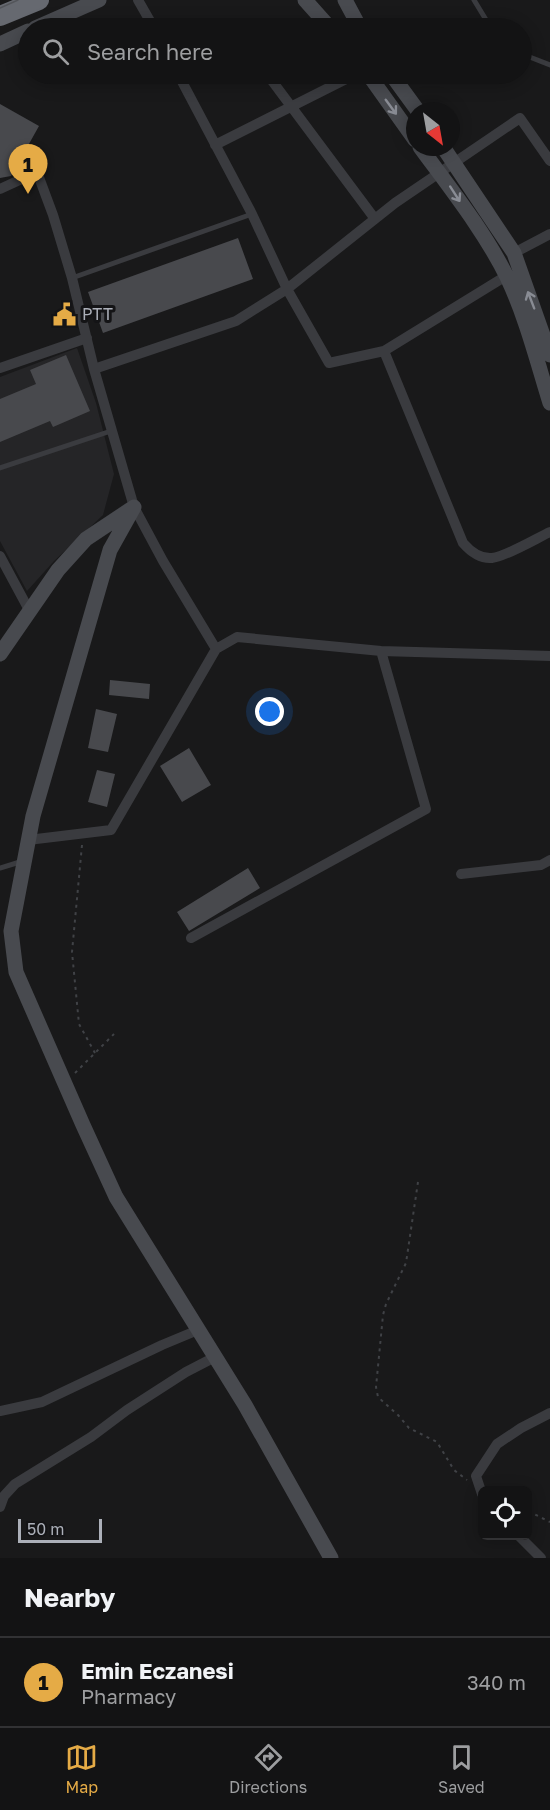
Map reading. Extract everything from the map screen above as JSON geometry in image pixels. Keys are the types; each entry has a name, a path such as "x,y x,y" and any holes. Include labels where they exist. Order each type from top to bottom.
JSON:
{"highway":[{"path":"0,16 39,0"}],"street":[{"path":"58,18 99,0"},
{"path":"138,0 148,18"},
{"path":"305,0 321,18"},
{"path":"345,0 355,18"},
{"path":"0,44 18,36"},
{"path":"183,84 252,214 287,289 329,363 384,351 506,276"},
{"path":"274,84 375,219"},
{"path":"215,146 336,84"},
{"path":"375,84 406,127"},
{"path":"398,84 411,102"},
{"path":"94,369 236,321 287,289 394,203 520,118 550,161"},
{"path":"427,156 493,253 506,276 519,307 550,403"},
{"path":"449,156 514,253 550,355"},
{"path":"0,189 37,172 72,278 94,369 134,507 163,561 216,649"},
{"path":"514,253 550,234"},
{"path":"0,368 87,338"},
{"path":"384,351 463,543 479,556 494,558 550,532"},
{"path":"0,654 58,570 86,539 134,507"},
{"path":"134,507 110,550 33,816 11,931 16,972 116,1197 245,1405 331,1558"},
{"path":"0,556 29,610"},
{"path":"28,840 111,830 216,649 237,637 381,651 550,656"},
{"path":"191,938 426,809 381,651"},
{"path":"461,874 541,865 550,860"},
{"path":"0,1411 42,1402 198,1330"},
{"path":"0,1507 4,1497 15,1484 91,1437 137,1403 186,1372 215,1357"},
{"path":"479,1486 476,1476 497,1444 550,1413"},
{"path":"523,1540 541,1558"}],"lane":[{"path":"474,0 485,18"},
{"path":"532,58 550,65"},
{"path":"72,278 252,214"},
{"path":"0,468 111,431"},
{"path":"0,868 24,860"}],"path":[{"path":"83,833 72,952 79,1023 95,1053"},
{"path":"65,1084 114,1034"},
{"path":"418,1182 406,1263 383,1315 376,1387 378,1397 409,1428 437,1442 454,1470 478,1490"},
{"path":"532,1514 550,1522"}],"shaded area":[{"path":"77,348 96,403 114,474 103,515 54,561 27,591 0,541 0,377"}],"building":[{"path":"0,104 39,126 11,176 0,178"},
{"path":"238,238 253,279 103,333 88,292"},
{"path":"66,355 90,411 53,427 50,421 0,442 0,399 36,384 30,370"},
{"path":"110,680 150,684 149,699 109,695"},
{"path":"96,709 117,714 108,752 88,748"},
{"path":"189,748 211,785 182,802 160,766"},
{"path":"97,770 115,774 107,807 88,802"},
{"path":"248,868 260,888 189,931 177,912"}],"tram line":[{"path":"0,8 18,0"}],"place":[{"name":"Emin Eczanesi","path":"28,194"},
{"name":"PTT","path":"64,314"}]}
